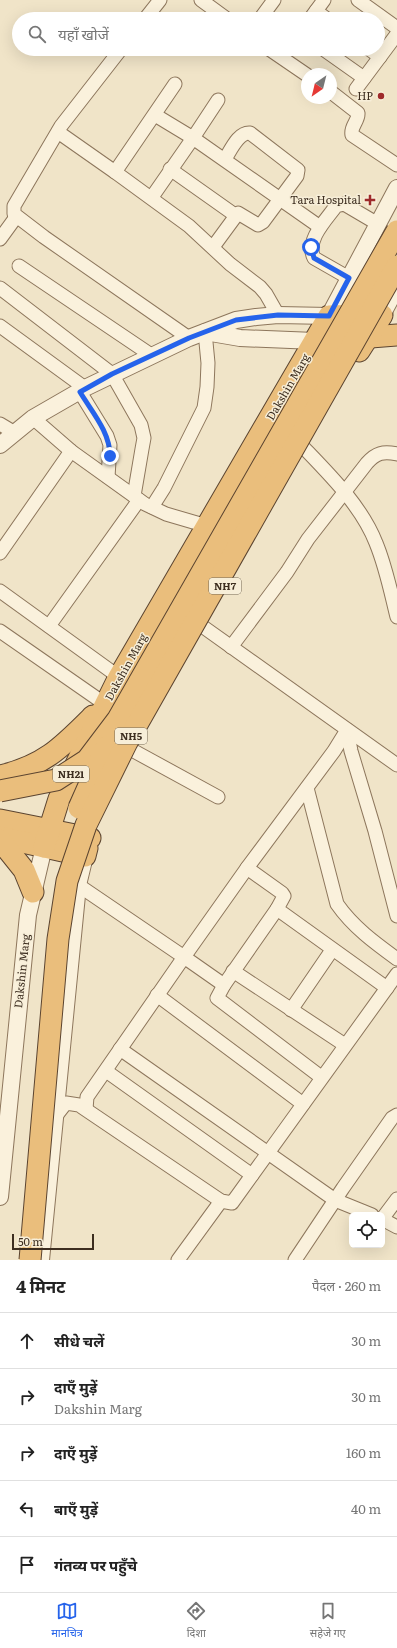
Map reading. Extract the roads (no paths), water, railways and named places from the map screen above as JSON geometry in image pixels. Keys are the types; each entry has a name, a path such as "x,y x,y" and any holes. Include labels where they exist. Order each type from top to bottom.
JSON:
{"highway":[{"name":"NH5","path":"112,712 387,228"},
{"name":"NH5","path":"30,1260 58,939 67,881 86,825 127,742 397,266"},
{"path":"329,316 390,314"},
{"name":"NH7","path":"87,847 132,750 202,626 304,448 387,337 390,314"},
{"name":"Dakshin Marg","path":"15,1260 45,939 53,883 112,712 119,677 329,316"},
{"path":"315,340 387,337"},
{"name":"Dakshin Marg","path":"46,839 59,799 112,712"},
{"path":"0,776 21,772 52,755 112,712"},
{"path":"0,790 56,780 87,760 112,712"},
{"path":"0,820 46,839"},
{"path":"0,838 46,839 87,847"},
{"path":"0,838 24,870 33,892"}],"street":[{"path":"151,12 160,0"},
{"path":"201,0 217,12"},
{"path":"265,12 274,0"},
{"path":"315,12 324,0"},
{"path":"358,0 375,12"},
{"path":"385,19 397,28"},
{"path":"385,44 397,34"},
{"path":"116,56 58,132 13,210 16,217 189,338"},
{"path":"288,56 301,69"},
{"path":"332,56 364,78"},
{"path":"356,89 364,78 373,56"},
{"path":"115,172 175,84"},
{"path":"337,97 358,113 359,117 352,127 352,135 397,165"},
{"path":"152,197 218,100"},
{"path":"155,115 225,159 320,227"},
{"path":"58,132 152,197 189,226 260,287 266,294 278,315"},
{"path":"213,247 235,215 238,213 258,225 263,222 297,176 298,170 250,133 246,133 241,136 225,159"},
{"path":"170,169 235,215"},
{"name":"Dakshin Marg","path":"329,316 349,278 387,228 397,188"},
{"path":"349,278 314,258 311,247 320,227 336,206 344,204 387,228"},
{"path":"0,239 16,217"},
{"path":"19,266 152,355"},
{"path":"390,314 397,287"},
{"path":"0,288 112,374 142,425 143,443 137,498 49,626"},
{"path":"0,445 33,418 82,390 112,374 189,338 236,320 278,315 329,316"},
{"path":"0,326 82,390 107,436 110,445 108,477"},
{"path":"205,332 240,338 315,340"},
{"path":"152,507 164,488 204,408 208,371 205,332"},
{"path":"33,418 71,451 137,498 152,507 207,526"},
{"path":"0,424 15,433"},
{"path":"304,448 345,493 371,532 377,544 397,617"},
{"path":"0,554 71,451"},
{"path":"231,647 287,572 308,539 375,455 386,452 397,454"},
{"path":"0,591 119,677"},
{"path":"202,626 397,765"},
{"path":"0,631 112,712"},
{"path":"86,1109 88,1097 120,1049 247,868 307,788 347,730"},
{"path":"347,730 351,751 375,831 392,878 397,916"},
{"path":"132,750 218,797"},
{"path":"307,788 332,892 337,904 346,917 371,940 397,959"},
{"name":"Dakshin Marg","path":"0,1197 4,1099 28,915 46,839"},
{"path":"41,1260 78,885 87,847"},
{"path":"247,868 284,896 277,909 218,994 218,998 220,1002 321,1077"},
{"path":"78,885 224,985"},
{"path":"277,909 332,950 387,988"},
{"path":"291,1010 332,950"},
{"path":"233,971 345,1045"},
{"path":"55,1117 66,1103 71,1103 86,1109 221,1201 232,1203 321,1077 397,974"},
{"path":"157,996 303,1104"},
{"path":"120,1049 335,1200 365,1212"},
{"path":"106,1071 252,1175"},
{"path":"295,1260 392,1118 397,1115"},
{"path":"385,1215 397,1199"},
{"path":"178,1260 221,1201"},
{"path":"385,1221 397,1228"}],"place":[{"name":"HP","path":"381,96"},
{"name":"Tara Hospital","path":"370,200"}]}
